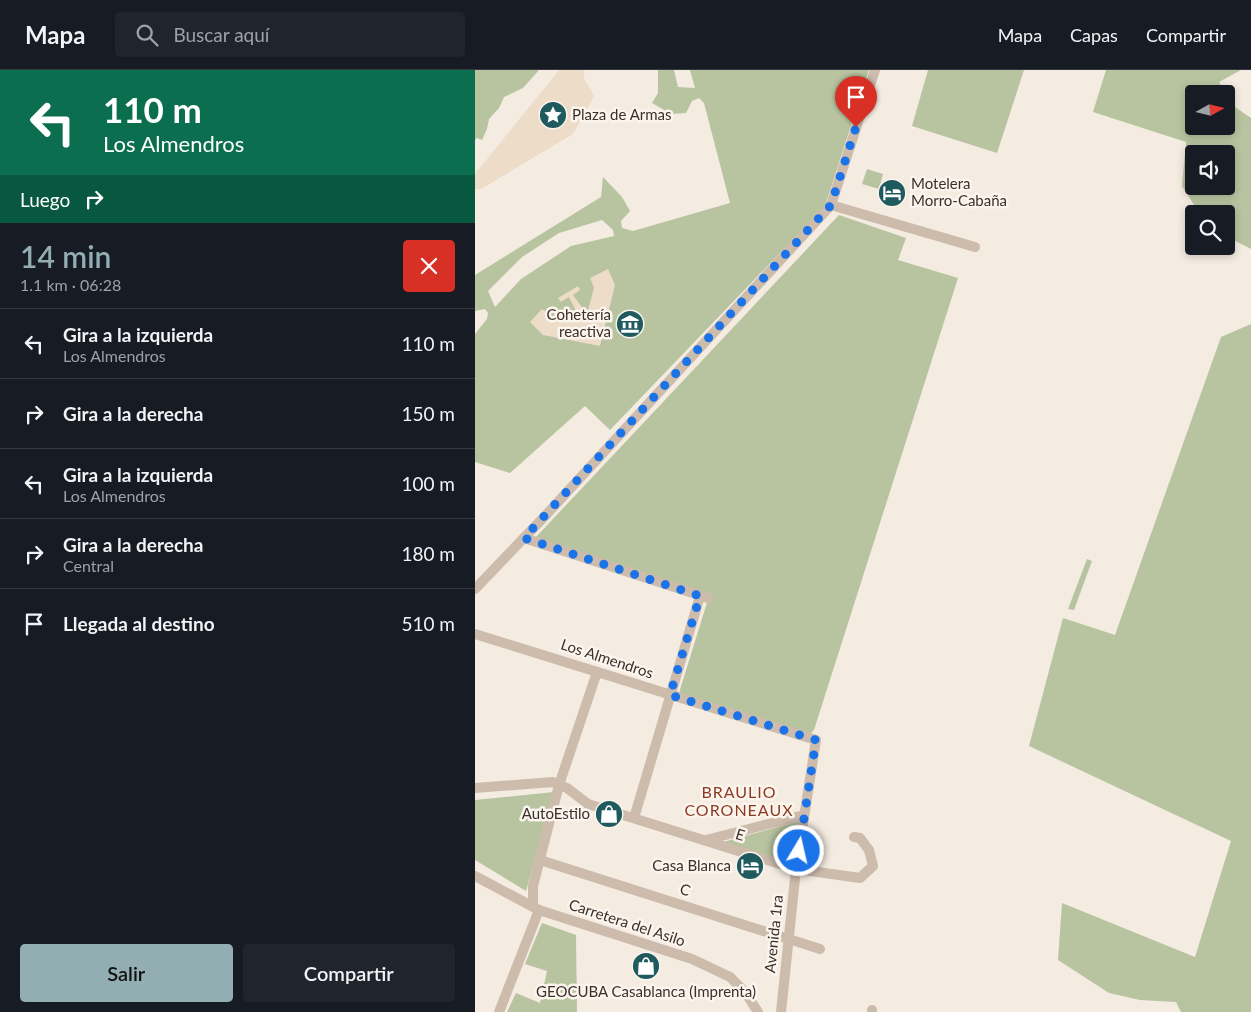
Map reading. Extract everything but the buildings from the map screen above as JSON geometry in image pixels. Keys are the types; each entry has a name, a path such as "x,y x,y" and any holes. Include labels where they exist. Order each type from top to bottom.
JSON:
{"street":[{"path":"475,589 831,205 875,70"},
{"path":"831,205 975,247"},
{"path":"524,538 704,597 670,695 634,818"},
{"name":"Los Almendros","path":"475,634 816,740"},
{"path":"499,1012 536,909 533,886 559,785 597,672"},
{"name":"Avenida 1ra","path":"781,1012 796,869 816,740"},
{"name":"E","path":"475,788 553,782 567,788 588,804 796,869 860,878 873,866 869,850 860,838 854,837"},
{"path":"706,840 804,815"},
{"name":"C","path":"540,860 820,949"},
{"name":"Carretera del Asilo","path":"475,876 536,909 692,959 730,977 745,992 758,1012"}],"green space":[{"path":"475,70 539,70 523,88 504,97 499,108 489,119 482,140 477,138 475,140"},
{"path":"658,70 674,70 678,87 695,88 690,70 869,70 825,206 610,430 585,406 510,473 475,462 475,334 487,319 488,313 485,309 475,311 475,275 601,197 603,177 622,197 630,211 621,221 622,228 633,231 730,203 704,103 699,98 692,101 686,113 671,114 652,103 658,93","holes":["602,220 613,230 614,236 571,246 521,279 495,307 488,291 522,257 559,233"]},
{"path":"928,70 1024,70 997,153 912,126"},
{"path":"1106,70 1241,70 1219,82 1221,85 1185,85 1185,135 1235,135 1235,107 1251,118 1251,249 1235,241 1235,205 1194,205 1188,195 1235,195 1235,145 1186,145 1186,142 1093,112"},
{"path":"1185,153 1185,191 1182,186"},
{"path":"867,169 883,174 879,189 862,184"},
{"path":"839,215 906,238 898,260 958,278 814,730 810,734 679,693 709,596 536,537"},
{"path":"1251,324 1251,1012 1181,1012 1176,1002 1140,1000 1109,993 1058,960 1062,903 1195,957 1231,841 1029,746 1063,618 1115,635 1221,337"},
{"path":"1087,559 1092,561 1074,610 1068,609"},
{"path":"554,792 526,891 475,860 475,800"},
{"path":"800,821 791,863 723,842"},
{"path":"542,923 576,935 577,1012 507,1012 516,993 540,1003 547,971 525,964"}],"shaded area":[{"name":"Plaza de Armas","path":"559,70 584,70 584,78 594,96 573,134 481,189 475,189 475,174"},
{"path":"608,269 615,285 600,346 543,335 530,322 542,309 557,320 580,319 569,297 561,302 558,298 578,286 580,290 573,295 587,314 594,288 590,278"}],"place":[{"name":"Plaza de Armas","path":"553,115"},
{"name":"Motelera Morro-Cabaña","path":"892,193"},
{"name":"Cohetería reactiva","path":"630,324"},
{"name":"AutoEstilo","path":"609,814"},
{"name":"Casa Blanca","path":"750,866"},
{"name":"GEOCUBA Casablanca (Imprenta)","path":"646,966"}],"district":[{"name":"BRAULIO CORONEAUX","path":"739,801"}],"route":[{"path":"799,851 816,740 670,695 700,596 524,538 831,205 856,127"}]}
